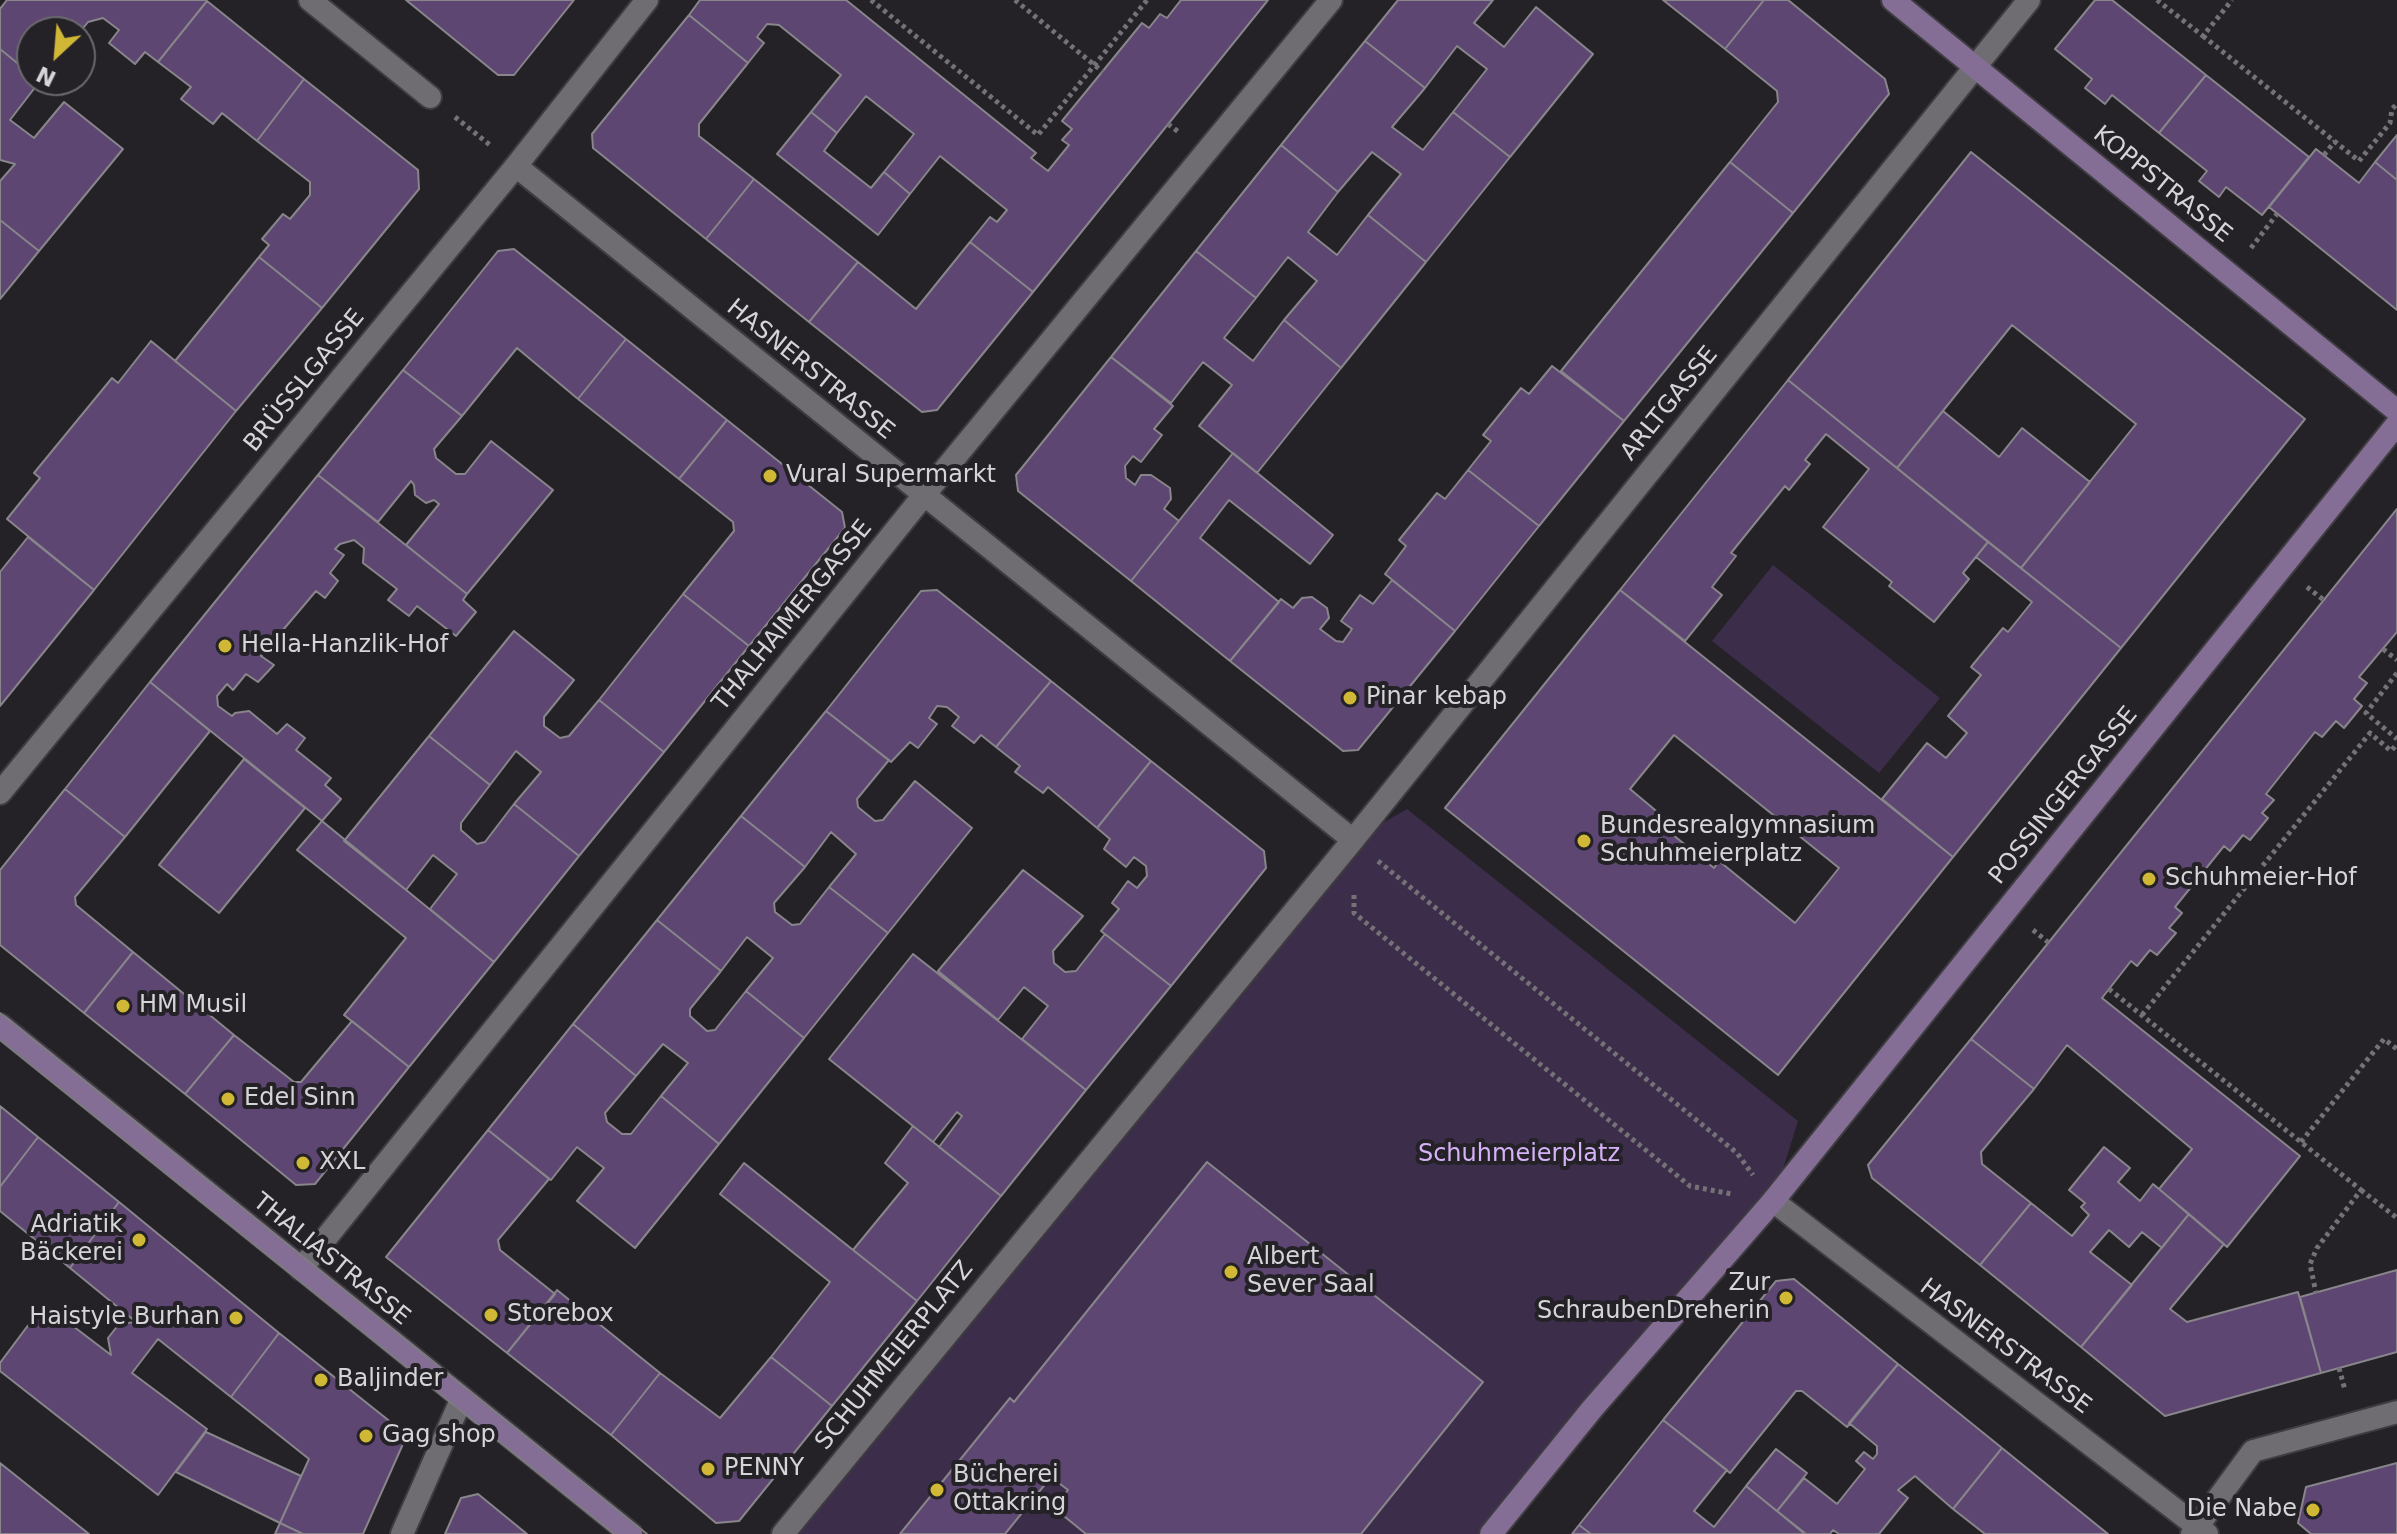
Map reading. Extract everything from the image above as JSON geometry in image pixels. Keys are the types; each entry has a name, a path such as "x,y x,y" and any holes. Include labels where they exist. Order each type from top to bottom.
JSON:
{"main road":[{"name":"KOPPSTRASSE","path":"1893,0 2397,411"},
{"name":"POSSINGERGASSE","path":"1773,1201 2397,424"},
{"name":"THALIASTRASSE","path":"0,1025 631,1534"},
{"path":"1491,1534 1592,1409 1773,1201"}],"street":[{"path":"310,0 430,97"},
{"name":"BRÜSSLGASSE","path":"0,793 516,166 647,0"},
{"name":"THALHAIMERGASSE","path":"301,1269 924,495 1331,0"},
{"name":"ARLTGASSE","path":"1353,840 2029,0"},
{"name":"HASNERSTRASSE","path":"516,166 1353,840"},
{"name":"SCHUHMEIERPLATZ","path":"783,1534 1353,840"},
{"name":"HASNERSTRASSE","path":"1773,1201 2199,1532"},
{"path":"402,1534 462,1398"},
{"path":"2199,1532 2253,1451 2397,1412"}],"path":[{"path":"871,0 1038,135 1147,0"},
{"path":"1015,0 1103,72"},
{"path":"2157,0 2359,161 2390,123 2392,109 2397,104"},
{"path":"2203,36 2232,0"},
{"path":"430,97 516,166"},
{"path":"2324,155 2335,141"},
{"path":"2230,274 2277,214"},
{"path":"2383,649 2397,660"},
{"path":"2142,1015 2370,733 2391,751 2397,742 2366,713 2397,673"},
{"path":"1353,840 1354,913 1690,1186 1773,1201"},
{"path":"1353,840 1737,1153 1773,1201"},
{"path":"2109,989 2397,1218"},
{"path":"2301,1142 2384,1039 2397,1049"},
{"path":"2316,1293 2310,1264 2317,1248 2361,1190"}],"green space":[{"path":"1773,565 1940,698 1879,773 1712,641"},
{"name":"Schuhmeierplatz","path":"1407,809 1798,1121 1773,1201 1495,1534 1361,1534 1483,1382 1207,1162 1014,1402 1009,1398 900,1534 783,1534 1353,840"},
{"path":"1051,1477 1068,1490 1054,1508 1086,1534 1005,1534"}],"building":[{"path":"7,0 207,1 158,62 145,52 135,64 109,43 119,30 103,18 96,20 96,16 16,16 16,62 0,49 0,9"},
{"path":"406,0 574,0 514,75 498,75"},
{"path":"700,0 846,0 1036,153 1031,158 1048,171 1069,145 1062,140 1072,129 1062,121 1142,23 1149,28 1160,14 1167,18 1181,0 1268,0 1033,292 970,242 990,217 997,222 1007,210 940,156 910,194 884,172 914,134 866,96 837,133 811,112 841,75 779,25 767,24 757,37 764,43 748,63 689,15"},
{"path":"1398,0 1493,0 1474,23 1504,47 1536,7 1593,54 1510,157 1453,112 1487,69 1457,46 1425,88 1365,41"},
{"path":"1663,0 1764,0 1725,49"},
{"path":"1764,0 1788,0 1885,79 1889,94 1793,213 1730,162 1778,102 1777,91 1725,49"},
{"path":"2095,0 2112,0 2206,75 2159,133 2112,95 2105,104 2085,88 2092,79 2055,49"},
{"path":"207,1 304,79 257,141 222,113 213,124 181,99 191,87 158,62"},
{"path":"689,15 748,63 699,124 699,136 754,179 706,239 593,148 592,134"},
{"path":"1365,41 1425,88 1392,127 1423,150 1453,112 1510,157 1426,262 1368,215 1401,174 1372,152 1338,192 1281,145"},
{"path":"0,49 16,62 16,96 28,96 10,120 34,138 64,102 123,149 39,251 0,220 0,181 15,164 0,160"},
{"path":"2206,75 2309,157 2262,215 2226,187 2219,197 2199,181 2207,171 2159,133"},
{"path":"304,79 418,170 419,189 322,308 259,257 269,245 262,239 283,214 290,219 310,195 310,182 257,141"},
{"path":"811,112 837,133 824,151 871,188 884,172 910,194 878,235 777,154"},
{"path":"2397,135 2397,180 2375,162"},
{"path":"1281,145 1338,192 1308,232 1337,255 1368,215 1426,262 1341,368 1284,320 1317,281 1288,257 1256,298 1196,251"},
{"path":"2316,149 2359,183 2375,162 2397,180 2397,310 2269,207"},
{"path":"1971,152 2305,419 2121,648 2021,568 2136,424 2012,325 1897,468 1788,380"},
{"path":"1730,162 1793,213 1624,421 1561,371"},
{"path":"754,179 858,262 809,322 706,239"},
{"path":"0,220 39,251 0,299"},
{"path":"970,242 1033,292 937,410 922,412 809,322 858,262 916,309"},
{"path":"514,249 626,339 578,399 517,348 462,416 403,370 498,251"},
{"path":"1196,251 1256,298 1224,338 1253,361 1284,320 1341,368 1257,473 1199,426 1232,385 1203,362 1171,403 1111,357"},
{"path":"259,257 322,308 236,411 175,361"},
{"path":"626,339 727,420 679,479 578,399"},
{"path":"151,341 236,411 94,590 7,519 40,478 34,473 112,378 118,383"},
{"path":"1111,357 1173,406 1154,429 1162,435 1141,462 1133,456 1125,466 1126,478 1135,485 1141,475 1151,475 1170,488 1171,499 1164,509 1179,521 1131,581 1018,491 1016,475"},
{"path":"1552,366 1624,421 1539,526 1468,470 1491,441 1483,435 1521,388 1529,394"},
{"path":"403,370 462,416 434,449 436,458 456,474 465,474 491,441 553,490 467,594 406,545 439,504 434,500 426,503 415,495 411,481 378,522 318,475"},
{"path":"1788,380 1988,542 1963,573 1969,579 1934,622 1889,586 1892,582 1823,527 1869,469 1826,434 1805,460 1810,464 1789,490 1785,486 1731,553 1736,556 1712,587 1722,595 1685,641 1620,590"},
{"path":"1943,411 1999,457 2022,428 2090,482 2021,568 1897,468"},
{"path":"727,420 842,512 845,528 749,646 683,594 734,531 733,522 679,479"},
{"path":"1233,453 1333,535 1310,564 1229,500 1200,538 1279,602 1230,661 1131,581"},
{"path":"1468,470 1539,526 1455,631 1385,574 1406,546 1399,540 1437,493 1445,499"},
{"name":"Hella-Hanzlik-Hof","path":"318,475 467,594 463,600 476,612 456,636 417,606 409,616 388,600 397,589 363,563 364,548 354,540 340,544 335,549 344,555 330,573 338,581 325,598 316,591 261,656 274,665 258,682 246,674 233,690 227,684 217,696 218,706 232,716 249,711 277,734 287,724 305,738 296,750 331,778 325,785 341,799 322,821 150,682"},
{"name":"Schuhmeier-Hof","path":"2397,509 2397,632 2359,677 2367,683 2354,699 2362,706 2344,728 2336,721 2322,737 2315,732 2266,794 2274,800 2262,813 2268,818 2250,840 2243,835 2230,851 2224,846 2175,907 2182,913 2169,928 2176,933 2157,955 2150,950 2137,966 2131,961 2102,998 2300,1156 2227,1247 2159,1189 2192,1149 2067,1045 2034,1089 1971,1039"},
{"path":"28,537 94,590 0,706 0,572"},
{"path":"1988,542 2121,648 1953,857 1882,799 1927,743 1946,758 1967,733 1948,716 1981,675 1971,667 2003,628 2008,632 2032,602 1976,557"},
{"path":"1392,580 1455,631 1358,750 1343,751 1230,661 1281,599 1293,608 1302,598 1312,597 1327,608 1329,618 1320,629 1336,641 1343,642 1352,629 1341,621 1360,595 1373,604"},
{"path":"937,590 1051,681 996,747 981,735 974,743 952,726 959,717 947,707 937,706 929,718 937,724 918,748 910,742 891,762 826,711 921,591"},
{"name":"Bundesrealgymnasium Schuhmeierplatz","path":"1620,590 1953,857 1778,1075 1445,808","holes":["1674,735 1839,868 1795,923 1719,861 1714,868 1662,826 1667,820 1630,789"]},
{"path":"683,594 749,646 664,752 599,700"},
{"path":"514,631 574,680 544,717 544,726 560,738 569,736 599,700 664,752 579,856 514,804 541,772 516,751 490,785 429,736"},
{"path":"1051,681 1151,761 1097,828 1048,787 1043,793 1015,772 1020,766 996,747"},
{"path":"150,682 210,731 125,837 65,789"},
{"path":"826,711 889,760 857,799 858,807 875,821 883,820 915,781 972,828 888,933 829,887 856,854 831,832 805,867 741,816"},
{"path":"429,736 490,785 461,823 461,830 477,844 485,842 514,804 579,856 494,962 430,909 457,874 433,855 406,890 344,841"},
{"path":"244,759 305,808 219,913 159,865"},
{"path":"1151,761 1264,851 1266,868 1171,986 1101,931 1119,909 1112,903 1128,881 1137,888 1147,876 1146,866 1134,857 1126,867 1104,849 1110,839 1097,828"},
{"path":"65,789 125,837 75,897 76,905 133,952 84,1013 0,945 0,870"},
{"path":"741,816 805,867 774,903 775,912 792,925 800,924 829,887 888,933 804,1038 746,991 773,958 747,937 721,971 657,920"},
{"path":"322,821 494,962 409,1067 344,1015 406,938 297,850"},
{"path":"1023,870 1083,916 1053,951 1054,963 1065,972 1076,971 1105,934 1171,986 1086,1090 1022,1039 1048,1006 1024,987 998,1020 938,971"},
{"path":"657,920 721,971 690,1009 690,1016 707,1031 715,1030 746,991 804,1038 719,1144 661,1096 688,1063 663,1044 636,1076 573,1024"},
{"path":"133,952 234,1035 185,1094 84,1013"},
{"path":"913,954 1086,1090 1001,1196 939,1147 962,1116 957,1112 933,1142 829,1059"},
{"path":"352,1021 409,1067 315,1184 296,1185 185,1094 234,1035 294,1082 301,1082"},
{"path":"573,1024 636,1076 605,1113 607,1122 622,1134 631,1134 661,1096 719,1144 635,1248 577,1201 604,1168 577,1147 551,1180 488,1130"},
{"path":"1971,1039 2034,1089 1981,1152 1982,1164 2031,1203 1980,1265 1872,1178 1868,1165"},
{"path":"0,1106 38,1137 0,1187"},
{"path":"913,1126 1001,1196 917,1301 853,1250 908,1183 885,1163"},
{"path":"488,1130 549,1179 498,1240 500,1250 555,1294 507,1353 386,1257"},
{"path":"38,1137 119,1202 70,1268 0,1211 0,1187"},
{"path":"2104,1147 2130,1168 2118,1182 2140,1201 2153,1184 2189,1214 2162,1248 2142,1232 2129,1247 2109,1230 2090,1252 2132,1285 2081,1347 1980,1265 2031,1203 2072,1236 2089,1215 2081,1207 2085,1203 2069,1190"},
{"name":"Albert Sever Saal","path":"1207,1162 1483,1382 1361,1534 1086,1534 1054,1508 1068,1490 1051,1477 1005,1534 900,1534 1010,1398 1014,1402"},
{"path":"744,1163 917,1301 832,1406 771,1357 830,1282 720,1194"},
{"path":"119,1202 279,1333 231,1397 158,1339 132,1373 207,1429 158,1495 0,1371 0,1363 44,1304 111,1355 108,1338 119,1324 136,1322 70,1268"},
{"path":"2189,1214 2224,1244 2170,1309 2187,1322 2298,1292 2321,1373 2165,1416 2081,1347"},
{"path":"2397,1270 2397,1352 2321,1373 2300,1297"},
{"path":"1794,1279 1898,1364 1847,1427 1802,1391 1796,1391 1730,1473 1663,1420 1776,1281"},
{"path":"557,1290 660,1373 611,1435 507,1353"},
{"path":"279,1333 407,1435 363,1534 303,1534 280,1523 309,1459 231,1397"},
{"path":"771,1357 832,1406 739,1521 716,1523 611,1435 660,1373 720,1418"},
{"path":"1898,1364 2002,1448 1953,1509 1915,1476 1898,1490 1908,1498 1879,1534 1839,1534 1833,1530 1830,1534 1806,1534 1777,1511 1804,1478 1837,1504 1865,1469 1856,1461 1864,1452 1873,1459 1877,1454 1877,1446 1849,1423"},
{"path":"1663,1420 1727,1470 1694,1511 1714,1527 1746,1486 1805,1534 1591,1534 1579,1525"},
{"path":"206,1432 301,1476 280,1523 176,1472"},
{"path":"2002,1448 2108,1534 1985,1534 1953,1509"},
{"path":"1776,1449 1807,1473 1777,1511 1746,1486"},
{"path":"0,1463 89,1534 0,1534"},
{"path":"2397,1463 2397,1534 2311,1534 2298,1523 2306,1487"},
{"path":"478,1494 527,1534 445,1534 461,1498"},
{"path":"280,1523 303,1534 275,1534"},
{"path":"1579,1525 1591,1534 1572,1534"}],"tram line":[{"path":"0,1013 647,1534"},
{"path":"0,1040 614,1534"}],"place":[{"name":"Vural Supermarkt","path":"770,476"},
{"name":"Hella-Hanzlik-Hof","path":"225,646"},
{"name":"Pinar kebap","path":"1350,698"},
{"name":"Bundesrealgymnasium Schuhmeierplatz","path":"1584,841"},
{"name":"Schuhmeier-Hof","path":"2149,879"},
{"name":"HM Musil","path":"123,1006"},
{"name":"Edel Sinn","path":"228,1099"},
{"name":"XXL","path":"303,1163"},
{"name":"Adriatik Bäckerei","path":"139,1240"},
{"name":"Albert Sever Saal","path":"1231,1272"},
{"name":"Zur SchraubenDreherin","path":"1786,1298"},
{"name":"Storebox","path":"491,1315"},
{"name":"Haistyle Burhan","path":"236,1318"},
{"name":"Baljinder","path":"321,1380"},
{"name":"Gag shop","path":"366,1436"},
{"name":"PENNY","path":"708,1469"},
{"name":"Bücherei Ottakring","path":"937,1490"},
{"name":"Die Nabe","path":"2313,1510"}]}
